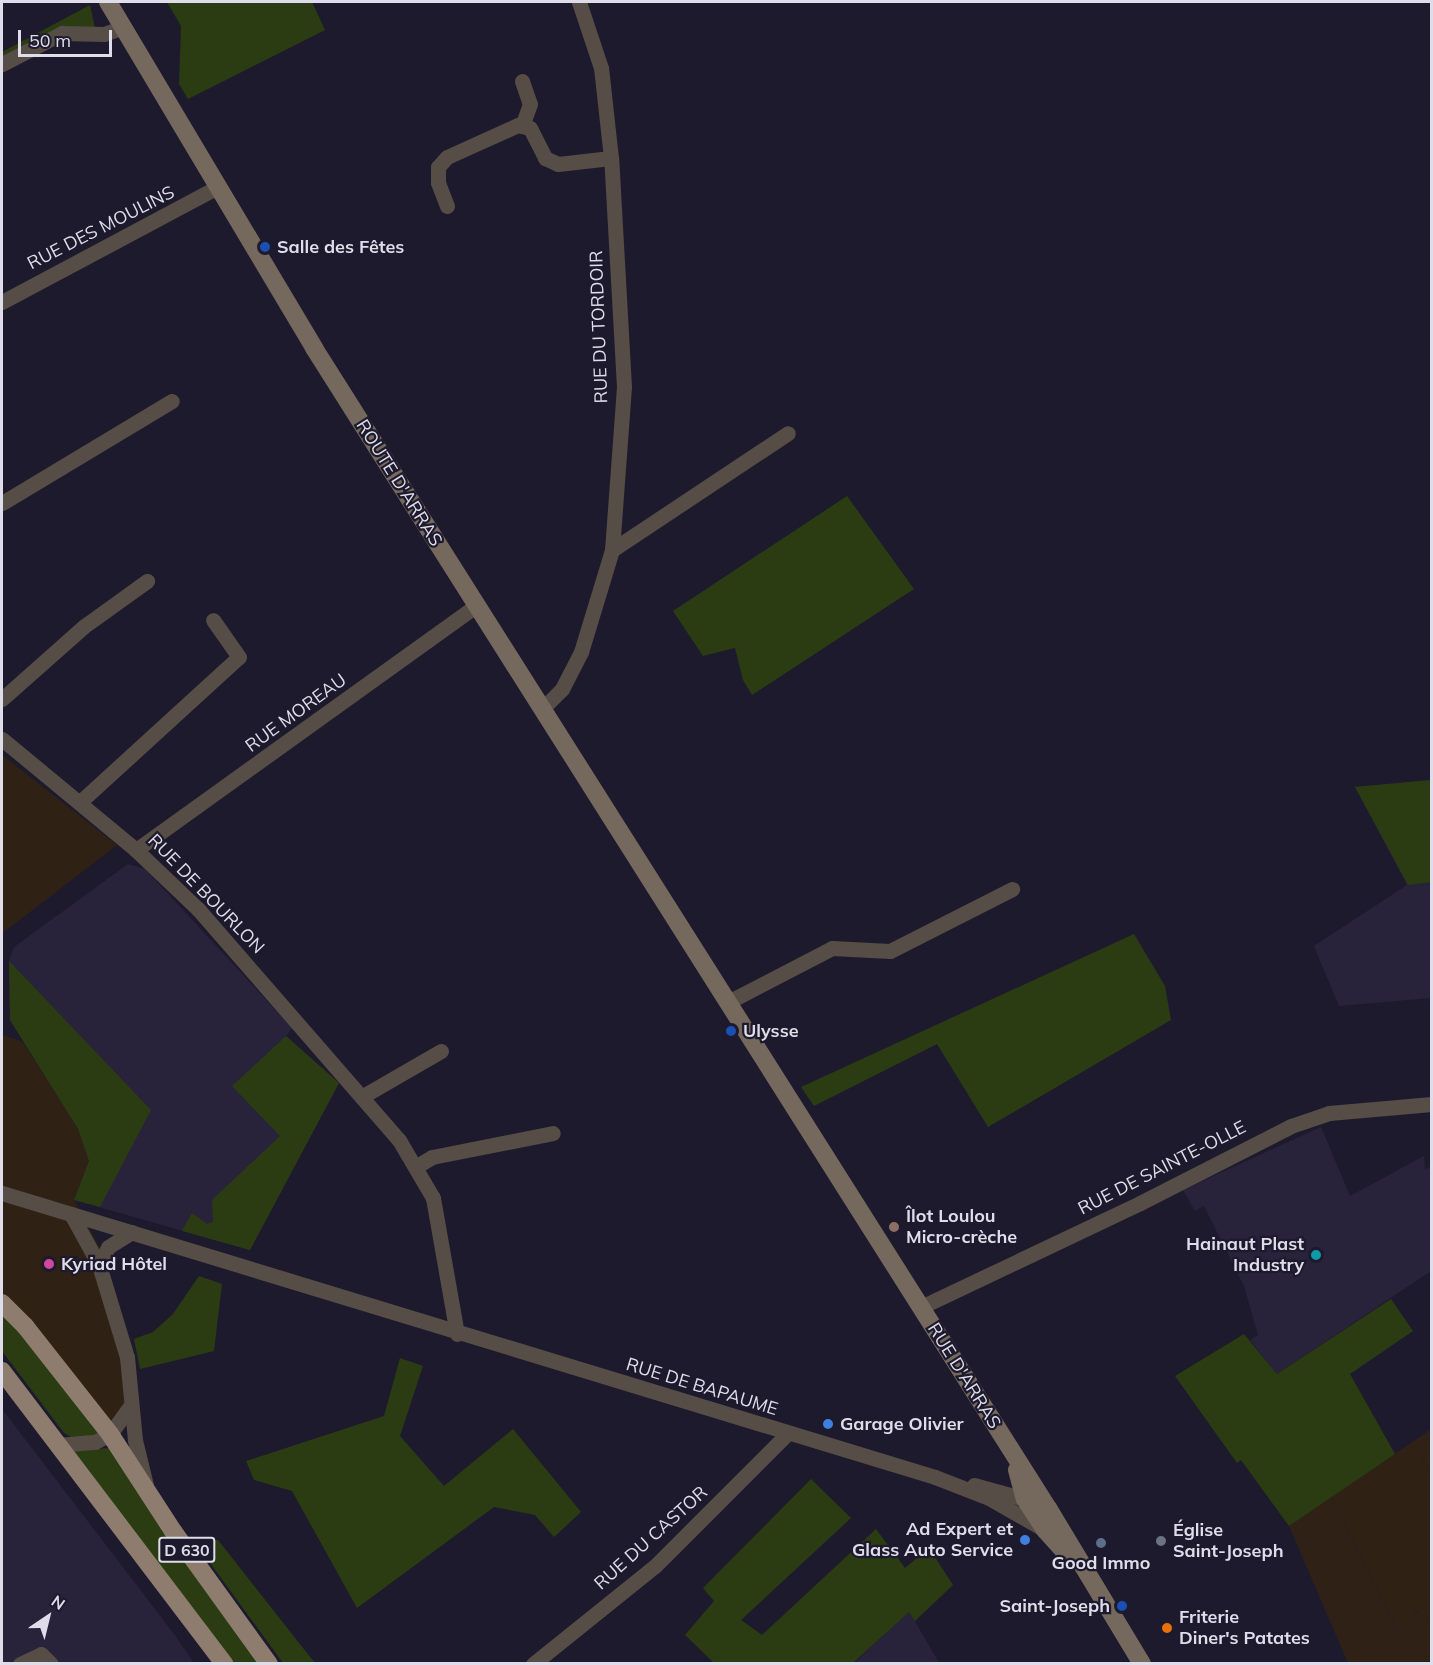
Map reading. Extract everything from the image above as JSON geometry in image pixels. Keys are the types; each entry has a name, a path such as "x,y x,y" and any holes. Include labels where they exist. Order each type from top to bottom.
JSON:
{"main road":[{"name":"ROUTE D'ARRAS","path":"108,2 217,188 476,606 728,1002"},
{"name":"RUE D'ARRAS","path":"728,1002 1011,1451 1045,1530 1084,1572"},
{"name":"D 630","path":"2,1303 25,1326 110,1434 269,1664"},
{"name":"D 630","path":"2,1371 224,1664"},
{"name":"RUE D'ARRAS","path":"1030,1492 1048,1508 1084,1572 1142,1664"}],"street":[{"name":"RUE DU TORDOIR","path":"542,709 562,689 581,652 612,550 624,387 608,126 601,68 579,2"},
{"path":"2,64 62,33 104,34 123,27"},
{"path":"522,81 530,104 522,126"},
{"path":"447,206 438,176 438,167 447,157 522,126 530,128 545,158 558,164 611,158"},
{"name":"RUE DES MOULINS","path":"2,302 217,188"},
{"path":"2,502 172,401"},
{"path":"612,550 789,433"},
{"path":"2,699 83,627 147,581"},
{"name":"RUE MOREAU","path":"136,850 476,606"},
{"path":"80,802 239,657 213,620"},
{"name":"RUE DE BOURLON","path":"2,739 136,850 198,909 363,1096 417,1166 433,1198 457,1334"},
{"path":"728,1002 832,948 890,951 1012,889"},
{"path":"363,1096 441,1051"},
{"name":"RUE DE SAINTE-OLLE","path":"919,1304 1125,1211 1291,1126 1329,1113 1431,1104"},
{"path":"417,1166 432,1157 554,1133"},
{"name":"RUE DE BAPAUME","path":"2,1193 457,1334 935,1477 1001,1505 1045,1530"},
{"path":"71,1214 99,1265 128,1357 130,1406 148,1491"},
{"path":"99,1265 108,1247 132,1232"},
{"path":"58,1445 95,1442 110,1434 130,1406"},
{"name":"RUE DU CASTOR","path":"532,1664 655,1566 788,1433"},
{"name":"RUE DE BAPAUME","path":"935,1477 1030,1492"},
{"path":"1001,1505 1030,1492"},
{"path":"20,1664 36,1654 45,1656 51,1664"}],"shaded area":[{"path":"2,755 117,845 4,932 2,940"},
{"path":"1431,780 1431,998 1339,1006 1314,946 1407,885 1355,787"},
{"path":"128,864 145,869 292,1028 286,1036 339,1083 250,1250 74,1200 89,1161 78,1129 10,1020 9,961 14,947"},
{"path":"2,1035 23,1042 78,1129 89,1161 74,1200 102,1252 135,1367 117,1434 2,1295"},
{"path":"1321,1127 1350,1196 1424,1156 1425,1169 1431,1167 1431,1271 1277,1374 1250,1340 1258,1335 1244,1286 1204,1206 1195,1211 1183,1190"},
{"path":"2,1409 174,1634 194,1663 2,1663"},
{"path":"1431,1429 1431,1473 1411,1443"},
{"path":"1411,1443 1431,1473 1431,1623 1418,1611 1397,1628 1331,1497"},
{"path":"1331,1497 1396,1627 1419,1611 1431,1623 1431,1660 1427,1663 1348,1663 1289,1526"},
{"path":"909,1611 939,1663 853,1664"}],"green space":[{"path":"167,2 312,2 325,30 188,99 179,84 181,26"},
{"path":"90,5 95,28 2,59 2,52"},
{"path":"847,496 914,589 752,695 743,680 735,648 703,656 673,611"},
{"path":"1431,780 1431,882 1408,885 1355,787"},
{"path":"1134,934 1165,986 1171,1020 988,1127 937,1044 814,1106 801,1087"},
{"path":"9,961 151,1110 100,1207 74,1200 89,1161 78,1129 10,1020"},
{"path":"286,1036 339,1083 250,1250 182,1231 192,1213 207,1224 213,1222 212,1200 280,1136 232,1086"},
{"path":"199,1276 222,1284 214,1351 140,1369 134,1339 153,1332 173,1314"},
{"path":"1391,1299 1413,1331 1350,1374 1395,1454 1289,1526 1241,1460 1237,1463 1175,1376 1244,1334 1277,1374"},
{"path":"2,1313 32,1345 99,1432 97,1436 71,1437 64,1433 2,1351"},
{"path":"400,1358 423,1366 400,1436 444,1486 513,1429 581,1512 554,1537 535,1515 494,1507 357,1608 292,1491 254,1480 246,1461 384,1416"},
{"path":"109,1448 262,1663 232,1663 73,1451"},
{"path":"811,1479 851,1518 741,1620 762,1635 876,1529 905,1568 929,1548 953,1585 915,1621 909,1612 853,1663 714,1663 685,1635 714,1601 703,1588"},
{"path":"218,1540 315,1663 283,1663 194,1541"}],"place":[{"name":"Salle des Fêtes","path":"265,247"},
{"name":"Ulysse","path":"731,1031"},
{"name":"Îlot Loulou Micro-crèche","path":"894,1227"},
{"name":"Hainaut Plast Industry","path":"1316,1255"},
{"name":"Kyriad Hôtel","path":"49,1264"},
{"name":"Garage Olivier","path":"828,1424"},
{"name":"Ad Expert et Glass Auto Service","path":"1025,1540"},
{"name":"Église Saint-Joseph","path":"1161,1541"},
{"name":"Good Immo","path":"1101,1543"},
{"name":"Saint-Joseph","path":"1122,1606"},
{"name":"Friterie Diner's Patates","path":"1167,1628"}]}
